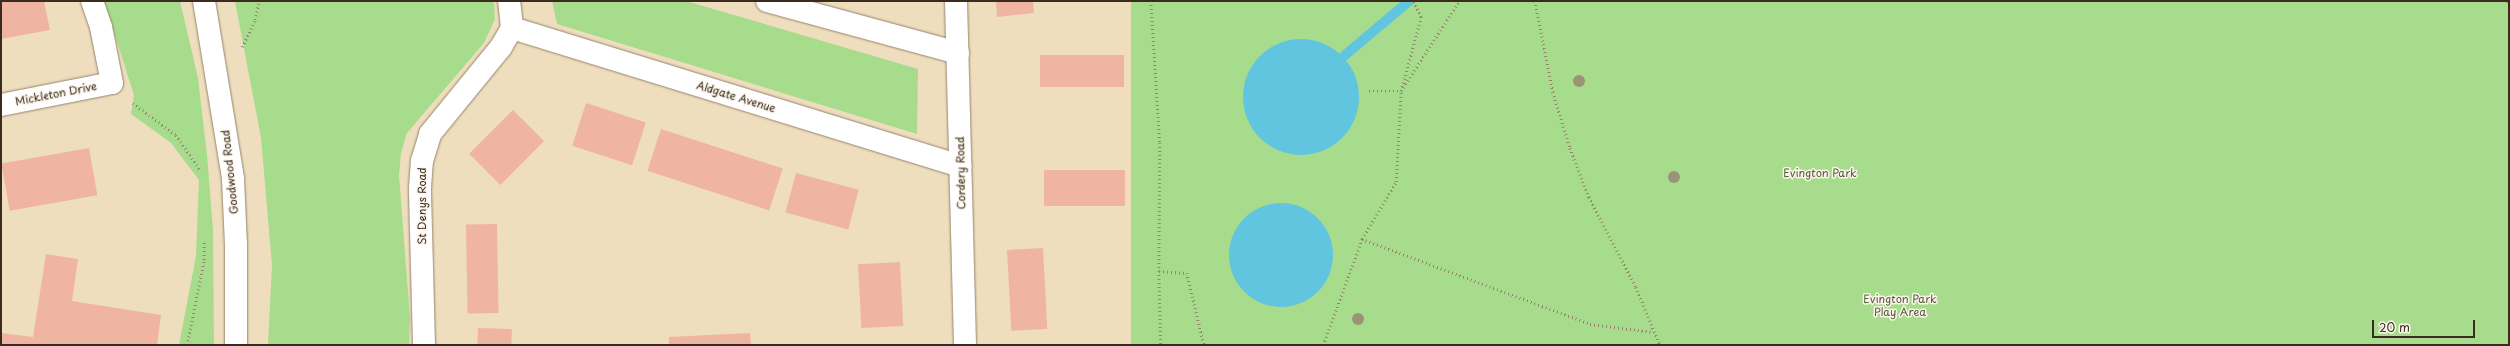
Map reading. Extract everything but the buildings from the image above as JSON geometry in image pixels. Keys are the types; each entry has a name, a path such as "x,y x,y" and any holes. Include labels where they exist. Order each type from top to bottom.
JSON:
{"street":[{"path":"92,1 101,27 112,83"},
{"name":"Goodwood Road","path":"204,1 216,66 232,179 236,244 236,345"},
{"path":"509,1 512,28"},
{"path":"767,1 958,54"},
{"name":"Cordery Road","path":"956,1 966,345"},
{"name":"Aldgate Avenue","path":"512,28 960,166"},
{"name":"St Denys Road","path":"424,345 420,188 422,161 430,134 501,47 512,28"},
{"name":"Mickleton Drive","path":"1,105 112,83"}],"path":[{"path":"216,66 237,58 255,20 259,1"},
{"path":"1151,1 1160,143 1159,271 1161,345"},
{"path":"1402,91 1458,1"},
{"path":"1535,1 1553,92 1570,148 1589,197 1636,287 1660,345"},
{"path":"1323,345 1362,239 1396,182 1402,91 1421,17 1414,2"},
{"path":"112,83 139,108 176,135 206,180 232,179"},
{"path":"1369,91 1402,91"},
{"path":"187,345 204,260 204,238"},
{"path":"1362,239 1590,324 1654,332"},
{"path":"1159,271 1187,273 1204,345"}],"green space":[{"path":"104,1 180,1 198,78 207,155 213,230 214,345 179,345 196,256 199,180 171,143 131,114 134,95"},
{"path":"235,1 494,1 495,19 484,43 407,133 401,153 399,175 410,318 409,345 268,345 272,265 261,138"},
{"path":"552,1 686,1 918,69 917,134 557,24"},
{"name":"Evington Park","path":"1131,1 2509,1 2509,345 1131,345"}],"water":[{"path":"1301,39 1323,43 1342,56 1355,75 1359,97 1355,119 1342,138 1323,151 1301,155 1279,151 1260,138 1247,119 1243,97 1247,75 1260,56 1279,43"},
{"path":"1281,203 1301,207 1310,212 1324,226 1329,235 1333,255 1329,275 1324,284 1310,298 1301,303 1281,307 1261,303 1252,298 1238,284 1233,275 1229,255 1233,235 1238,226 1252,212 1261,207"}],"waterway":[{"path":"1344,56 1409,1"}],"park label":[{"name":"Evington Park Play Area","path":"1900,306"}]}
